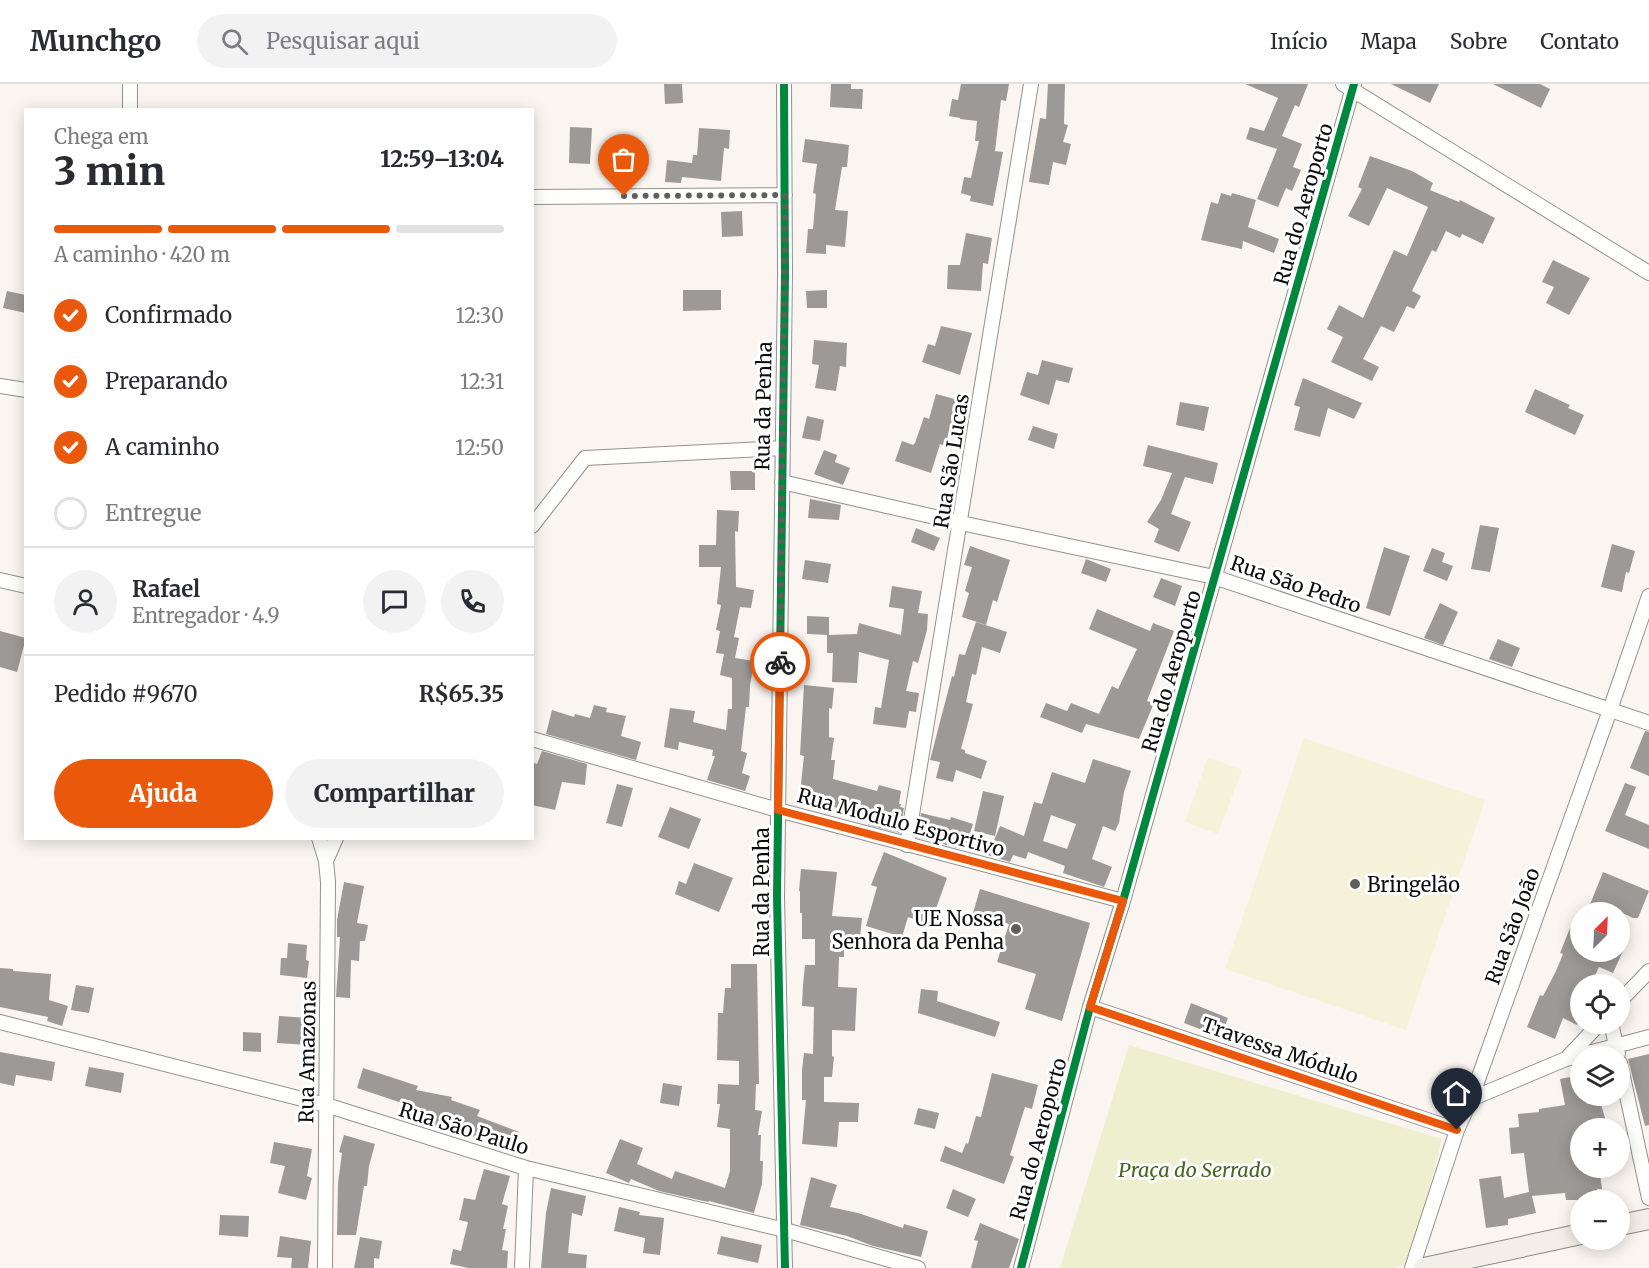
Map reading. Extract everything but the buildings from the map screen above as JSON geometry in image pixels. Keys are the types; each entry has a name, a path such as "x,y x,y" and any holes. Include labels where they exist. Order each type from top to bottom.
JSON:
{"street":[{"path":"130,84 130,108"},
{"name":"Rua da Penha","path":"784,84 778,963 785,1268"},
{"name":"Rua São Lucas","path":"907,845 1031,84"},
{"path":"1350,86 1649,273"},
{"name":"Rua do Aeroporto","path":"1021,1268 1090,1007 1123,901 1350,86"},
{"path":"534,197 785,195"},
{"path":"0,386 24,390"},
{"path":"534,523 585,458 783,448"},
{"name":"Rua São Pedro","path":"782,482 1214,577 1649,723"},
{"path":"0,580 24,586"},
{"name":"Rua São João","path":"1412,1268 1457,1130 1471,1099 1649,596"},
{"name":"Rua Modulo Esportivo","path":"534,740 778,810 1123,901"},
{"name":"Rua Amazonas","path":"320,840 326,861 328,882 325,1268"},
{"path":"326,861 335,840"},
{"path":"1630,991 1649,970"},
{"name":"Travessa Módulo","path":"1090,1007 1457,1130"},
{"name":"Rua São Paulo","path":"0,1022 326,1105 526,1168 785,1230 918,1268"},
{"path":"1566,1059 1590,1034"},
{"path":"1627,1046 1649,1037"},
{"path":"1471,1099 1570,1058"},
{"path":"1629,1106 1649,1198"},
{"path":"522,1268 526,1168"},
{"path":"1630,1223 1649,1219"},
{"path":"1424,1268 1570,1236"}],"green space":[{"name":"Praça do Serrado","path":"1129,1045 1442,1139 1410,1264 1393,1268 1060,1268"}],"shaded area":[{"name":"Bringelão","path":"1304,738 1485,800 1406,1030 1225,969"},
{"path":"1208,757 1242,770 1218,834 1185,822"}],"cycle path":[{"path":"784,84 785,274 777,897 785,1268"},
{"path":"1021,1268 1090,1007 1123,901 1354,84"}],"way so far":[{"path":"624,196 785,195 780,662"}],"place":[{"name":"Bringelão","path":"1355,884"},
{"name":"UE Nossa Senhora da Penha","path":"1016,929"}],"route":[{"path":"780,662 778,810 1123,901 1090,1007 1457,1130"}]}
